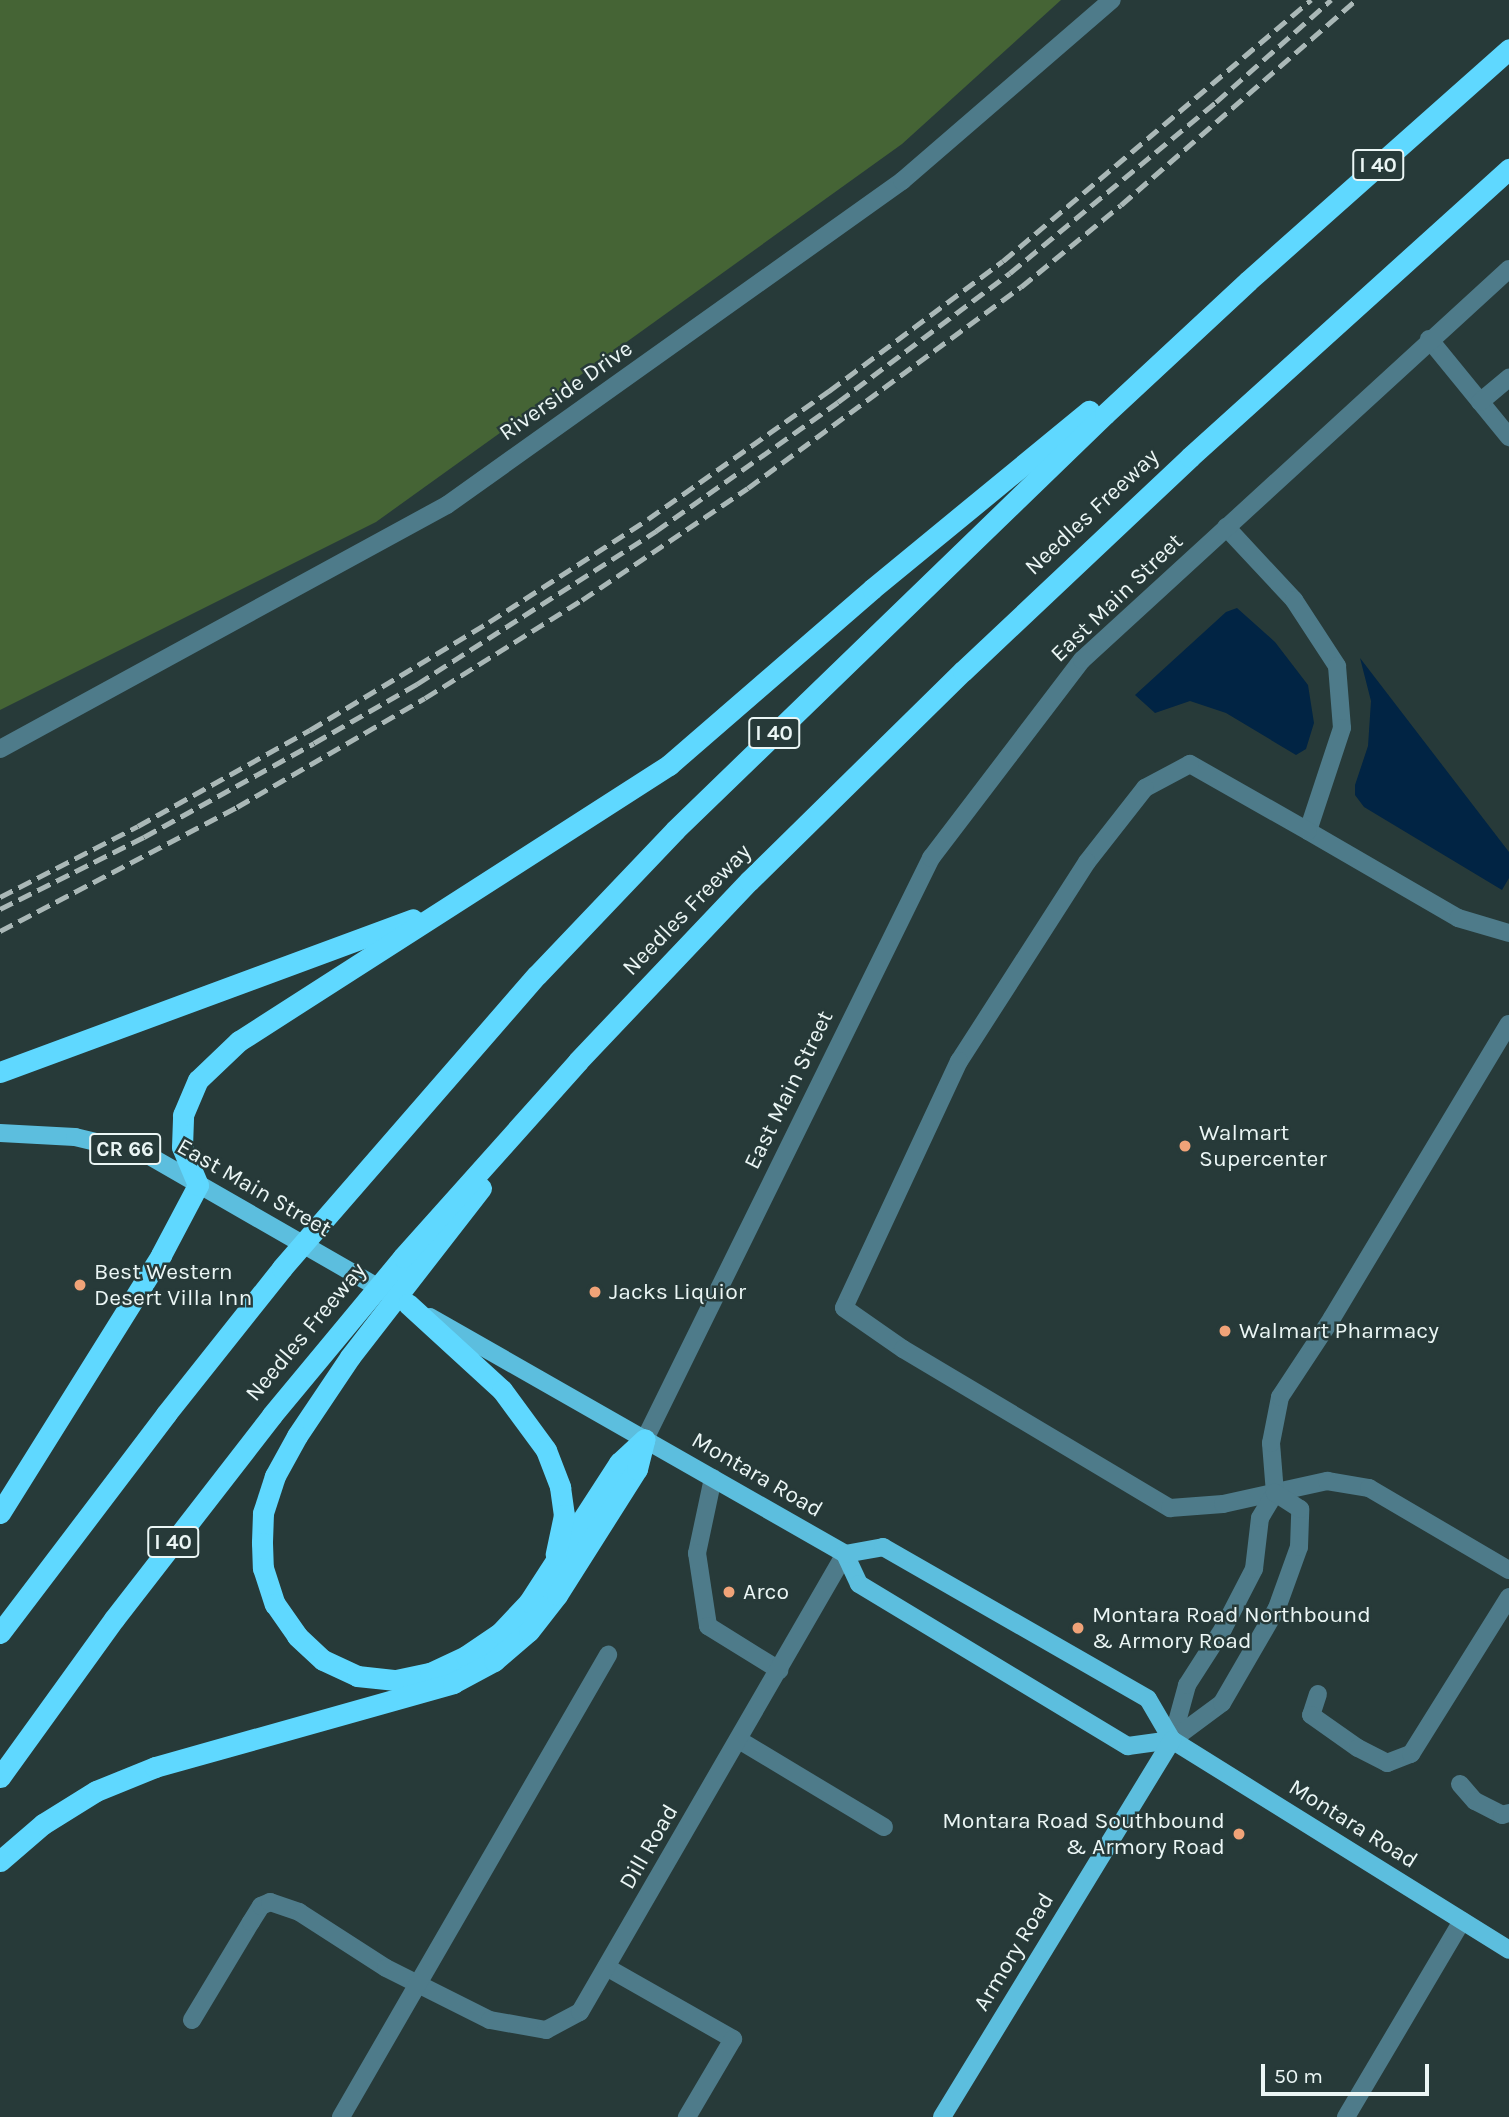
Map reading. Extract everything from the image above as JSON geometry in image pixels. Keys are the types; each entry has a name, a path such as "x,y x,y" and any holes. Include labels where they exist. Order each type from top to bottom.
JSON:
{"highway":[{"name":"I 40","path":"0,1633 166,1414 328,1213 537,975 675,830 994,520 1248,281 1509,49"},
{"name":"Needles Freeway","path":"0,1777 114,1619 354,1314 412,1262 578,1061 749,881 963,671 1179,466 1509,169"},
{"path":"0,1513 161,1255 198,1185 182,1147 183,1115 198,1080 239,1041 669,765 872,589 1248,281"},
{"path":"0,1072 452,905"},
{"path":"412,1262 374,1325 297,1436 275,1476 264,1513 263,1569 275,1604 297,1636 323,1660 357,1676 396,1680 430,1673 467,1656 500,1633 529,1602 619,1464 645,1439"},
{"path":"408,1304 502,1390 546,1450 560,1487 564,1515 550,1573"},
{"path":"0,1861 43,1824 85,1798 155,1767 219,1746 453,1683 494,1661 529,1631 557,1595 637,1469 645,1439"}],"main road":[{"name":"East Main Street","path":"0,1133 75,1137 146,1154 645,1439"},
{"name":"Montara Road","path":"645,1439 845,1554 883,1547 1148,1699 1172,1740 1509,1950"},
{"path":"845,1554 859,1584 1128,1746 1172,1740"},
{"name":"Armory Road","path":"942,2117 1172,1740"}],"street":[{"name":"Riverside Drive","path":"0,749 447,505 902,181 1112,0"},
{"name":"East Main Street","path":"645,1439 931,858 1082,660 1509,269"},
{"path":"1429,340 1509,437"},
{"path":"1480,402 1509,378"},
{"path":"1226,527 1294,600 1337,666 1342,728 1308,831"},
{"path":"1509,933 1458,918 1190,764 1145,789 1087,862 959,1060 844,1308 903,1349 1170,1508 1223,1504 1327,1481 1369,1488 1509,1570"},
{"path":"1172,1740 1187,1685 1223,1629 1254,1569 1260,1518 1275,1493 1271,1443 1280,1397 1332,1318 1509,1024"},
{"path":"713,1478 697,1553 708,1626 779,1670"},
{"path":"1172,1740 1222,1703 1277,1608 1299,1547 1300,1509 1275,1493"},
{"name":"Dill Road","path":"192,2020 261,1906 270,1902 299,1912 420,1986 490,2020 546,2031 580,2012 608,1968 845,1554"},
{"path":"1318,1694 1311,1715 1358,1748 1387,1763 1410,1754 1509,1597"},
{"path":"341,2117 420,1986 608,1655"},
{"path":"739,1740 884,1827"},
{"path":"1460,1784 1475,1801 1502,1815 1509,1813"},
{"path":"1346,2117 1462,1921"},
{"path":"608,1968 733,2039 687,2117"}],"green space":[{"path":"0,0 1061,0 902,144 376,522 0,710"}],"water":[{"path":"1237,608 1275,642 1308,685 1314,723 1306,749 1296,755 1226,713 1190,701 1155,713 1135,695 1226,612"},
{"path":"1360,658 1509,852 1509,878 1502,890 1364,807 1355,795 1355,785 1368,746 1371,701"}],"railway":[{"path":"0,897 138,826 310,730 489,622 648,519 829,391 1003,261 1311,0"},
{"path":"0,909 144,837 417,684 656,531 838,402 1010,273 1216,102 1331,0"},
{"path":"0,931 237,807 425,698 582,600 748,488 1021,287 1121,205 1356,0"}],"place":[{"name":"Walmart Supercenter","path":"1185,1146"},
{"name":"Best Western Desert Villa Inn","path":"80,1285"},
{"name":"Jacks Liquior","path":"595,1292"},
{"name":"Walmart Pharmacy","path":"1225,1331"},
{"name":"Arco","path":"729,1592"},
{"name":"Montara Road Northbound & Armory Road","path":"1078,1628"},
{"name":"Montara Road Southbound & Armory Road","path":"1239,1834"}]}
